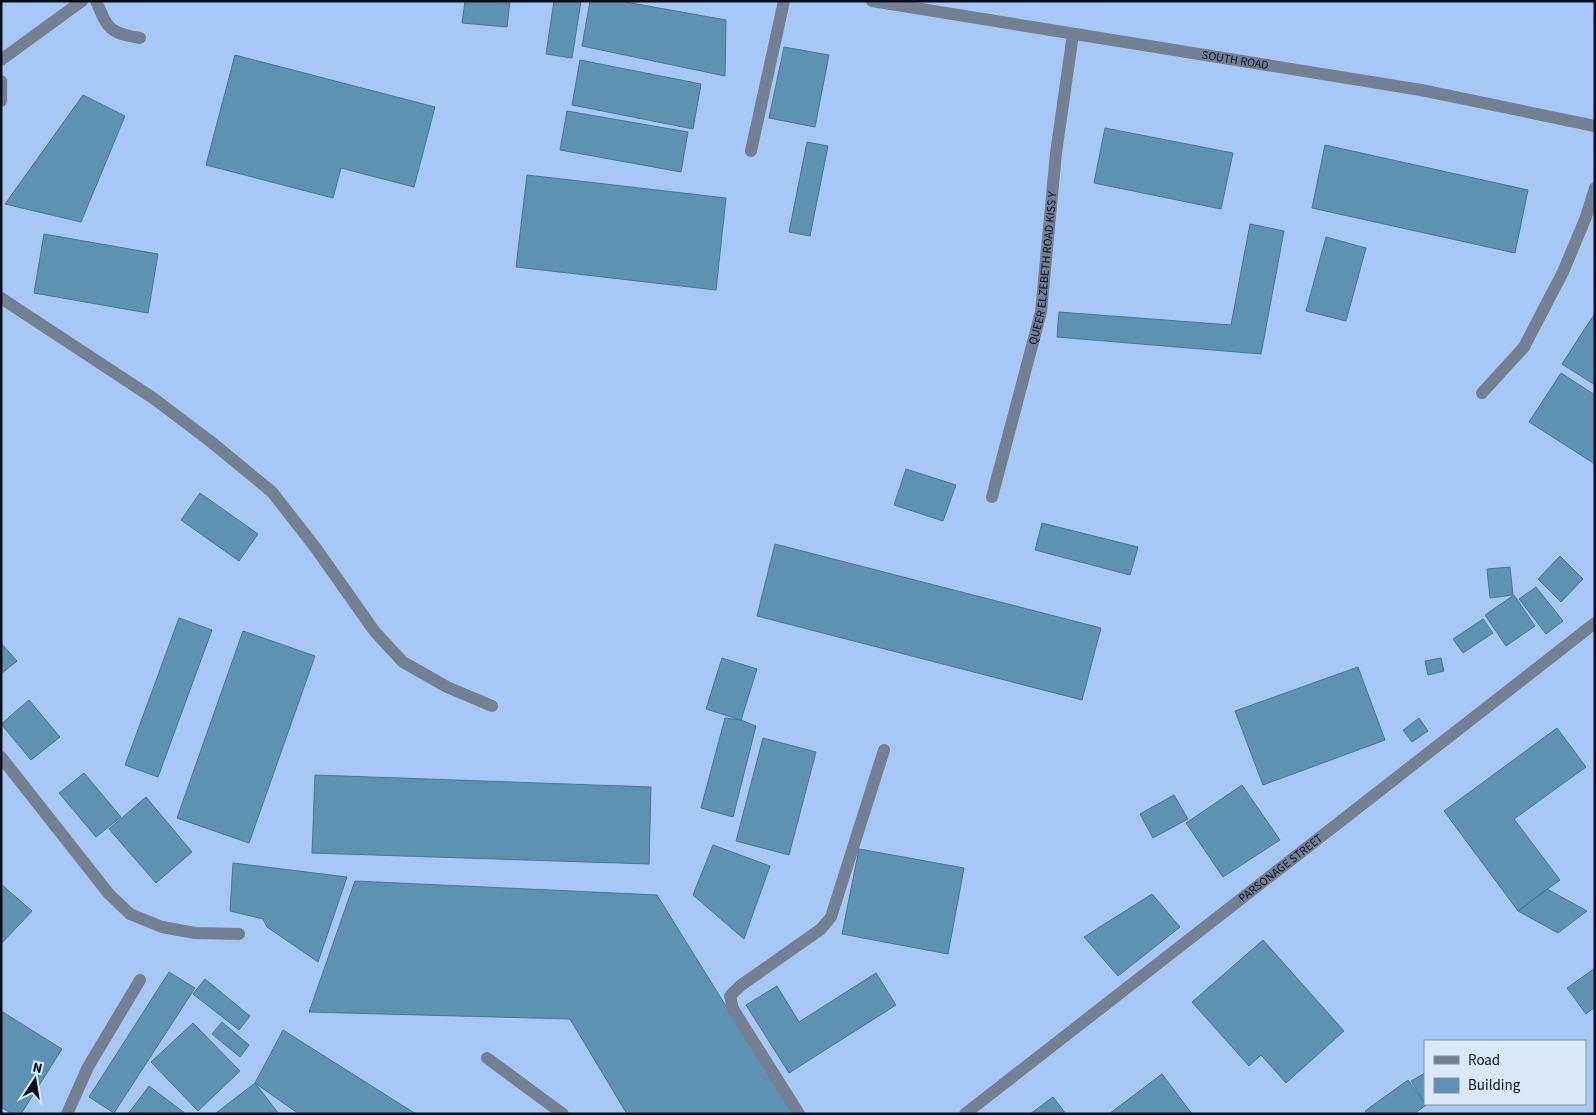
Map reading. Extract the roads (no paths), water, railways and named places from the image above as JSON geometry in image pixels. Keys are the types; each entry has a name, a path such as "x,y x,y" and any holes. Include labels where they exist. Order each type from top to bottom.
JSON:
{"street":[{"path":"1,60 82,1"},
{"path":"96,1 106,24 120,34 140,38"},
{"path":"751,151 784,1"},
{"name":"SOUTH ROAD","path":"872,1 1421,90 1595,126"},
{"name":"QUEER ELZEBETH ROAD KISS Y","path":"992,498 1041,312 1056,153 1072,34"},
{"path":"1,81 1,100"},
{"path":"1482,393 1524,347 1563,272 1586,217 1595,188"},
{"path":"1,298 153,398 210,441 272,492 315,547 375,632 403,662 447,687 492,706"},
{"name":"PARSONAGE STREET","path":"965,1114 1595,623"},
{"path":"799,1114 733,1009 730,996 740,986 821,929 831,916 884,750"},
{"path":"1,757 109,894 130,914 162,927 195,933 239,934"},
{"path":"66,1114 88,1067 140,980"},
{"path":"487,1058 564,1114"}]}
